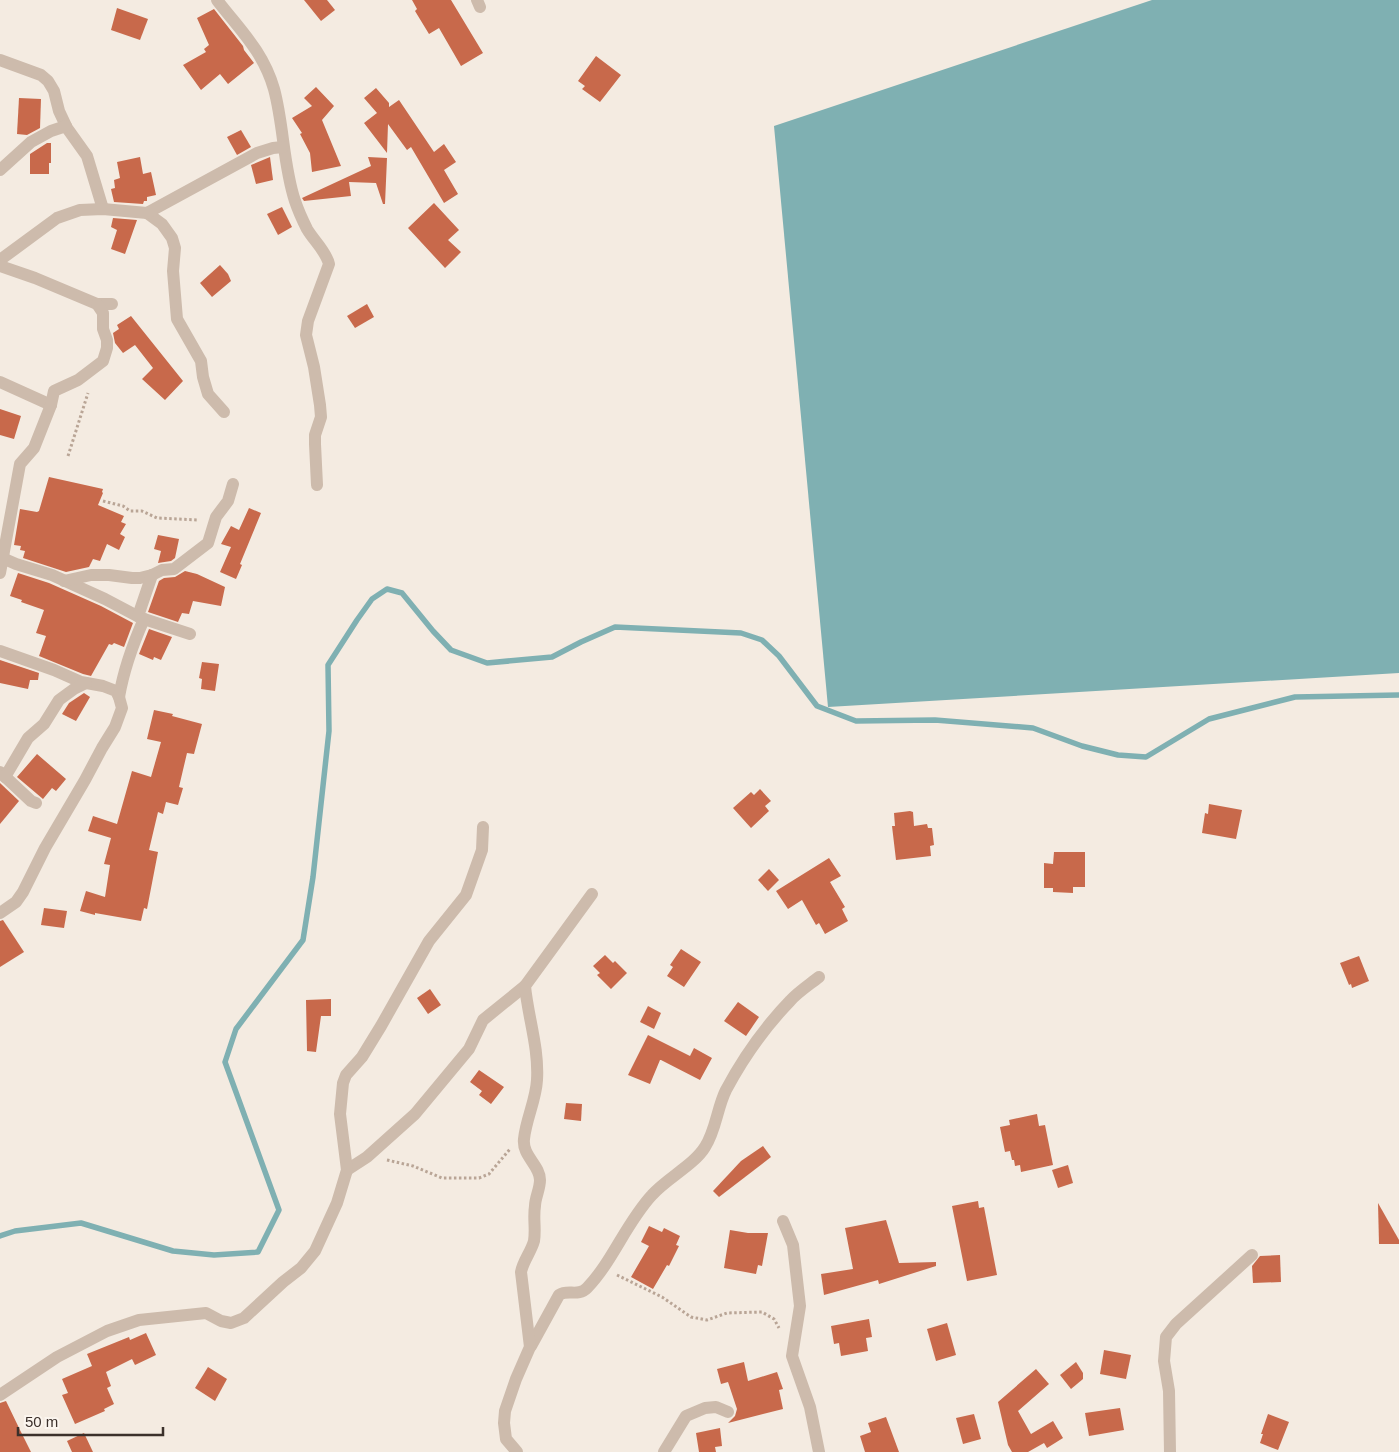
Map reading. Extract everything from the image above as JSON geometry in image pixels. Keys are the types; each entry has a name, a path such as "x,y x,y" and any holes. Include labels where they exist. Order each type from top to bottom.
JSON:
{"street":[{"path":"217,0 252,43 263,62 274,89 286,166 295,202 308,229 329,264 308,321 306,335 314,367 321,417 314,444 318,485"},
{"path":"0,60 41,75 48,81 54,91 59,111 66,126 87,156 103,209"},
{"path":"0,170 31,142 66,126"},
{"path":"147,213 258,153 283,147"},
{"path":"0,260 58,218 80,210 103,209 147,213 162,224 172,238 175,248 173,271 176,319 201,361 208,394 224,412"},
{"path":"0,266 35,278 97,304 112,304"},
{"path":"0,573 20,464 34,448 55,390 78,380 103,361 107,340 103,328 103,313 97,304"},
{"path":"0,382 51,405"},
{"path":"64,581 91,575 132,578 152,575 162,570 174,569 205,546 209,540 217,514 228,501 233,484"},
{"path":"2,558 64,581 105,599 141,618 190,634"},
{"path":"119,697 123,673 141,618 152,575"},
{"path":"0,651 54,670 86,684 116,691 122,708 115,727 45,848 23,892 16,902 0,913"},
{"path":"36,803 31,801 3,774 28,738 44,724 59,700 74,689 86,684"},
{"path":"0,1395 58,1357 107,1330 139,1320 206,1314 231,1323 244,1318 301,1268 315,1250 337,1203 347,1170 340,1114 343,1083 346,1075 362,1057 382,1026 429,941 466,895 482,850 482,827"},
{"path":"347,1170 367,1158 422,1107 469,1049 483,1020 525,986 592,894"},
{"path":"518,1452 506,1440 505,1411 530,1347 559,1295 564,1292 572,1294 581,1292 586,1289 651,1195 705,1147 725,1092 744,1060 767,1028 791,1000 819,977"},
{"path":"525,986 536,1056 537,1079 534,1101 523,1140 526,1152 537,1171 540,1182 534,1207 534,1241 522,1265 521,1272 530,1347"},
{"path":"783,1221 793,1245 800,1306 792,1356 810,1407 819,1452"},
{"path":"1170,1452 1169,1391 1164,1361 1166,1337 1176,1324 1252,1255"},
{"path":"664,1452 686,1416 705,1408 716,1406 728,1412"}],"path":[{"path":"68,456 88,392"},
{"path":"103,501 123,506 130,511 142,511 158,518 196,520 205,522 212,527"},
{"path":"367,1158 397,1162 442,1178 479,1178 489,1174 507,1152 523,1140"},
{"path":"602,1268 662,1297 681,1312 701,1320 707,1320 727,1313 765,1312 778,1325 792,1356"}],"water":[{"path":"1152,0 1399,0 1399,673 828,707 774,126"}],"building":[{"path":"304,0 327,0 335,10 321,21"},
{"path":"412,0 451,0 483,53 461,66 439,28 429,34 415,11 417,9"},
{"path":"117,8 148,19 140,40 111,30"},
{"path":"214,9 254,63 228,84 220,74 201,90 183,65 206,52 204,49 209,45 197,18"},
{"path":"596,56 621,75 600,102 582,89 585,86 578,81"},
{"path":"316,87 334,106 322,120 341,166 312,172 310,153 300,134 302,133 292,118 312,106 304,98"},
{"path":"376,88 389,103 389,107 399,100 434,152 444,144 456,162 444,170 458,194 444,203 411,147 407,150 388,124 387,153 364,123 377,113 364,98"},
{"path":"19,98 41,99 40,128 27,135 17,134"},
{"path":"241,130 251,147 237,155 227,137"},
{"path":"47,143 51,143 49,174 30,174 30,154"},
{"path":"140,157 143,174 151,172 156,195 147,197 147,201 144,201 143,204 114,202 111,189 115,188 114,180 120,178 117,162"},
{"path":"270,157 273,180 256,184 251,165"},
{"path":"368,157 387,158 385,204 383,204 376,183 349,182 351,196 304,201 302,198 371,166"},
{"path":"434,203 459,230 448,240 461,252 445,268 408,228"},
{"path":"282,207 292,227 278,235 267,214"},
{"path":"113,218 137,220 125,254 111,249 117,230 111,227"},
{"path":"220,265 231,281 212,297 200,283"},
{"path":"367,304 374,317 355,328 347,316"},
{"path":"131,316 183,381 165,400 142,379 153,368 135,345 123,353 115,343 113,333 119,329 117,325"},
{"path":"0,409 21,416 14,439 0,435"},
{"path":"49,477 103,489 98,505 124,516 121,522 126,524 120,534 125,537 119,550 107,544 100,561 93,559 89,567 66,572 23,558 25,551 20,550 21,546 14,545 20,509 39,511"},
{"path":"249,508 261,513 240,564 242,565 236,579 220,572 231,547 221,544 231,526 239,530"},
{"path":"158,535 179,539 175,558 171,561 158,563 161,551 154,549"},
{"path":"185,571 197,574 225,587 221,606 193,601 189,614 182,613 178,622 148,612 159,581 164,578 175,577"},
{"path":"18,573 49,583 101,606 133,623 124,647 114,643 112,645 109,644 91,676 39,656 46,636 36,633 44,610 10,596"},
{"path":"149,629 172,637 161,660 154,657 153,660 139,654"},
{"path":"0,660 39,673 38,680 30,680 28,689 0,683"},
{"path":"202,662 219,664 215,691 201,689 202,679 199,678"},
{"path":"84,693 90,697 76,721 62,714 69,703"},
{"path":"154,710 202,724 194,754 187,753 179,787 183,788 178,805 166,802 163,814 158,812 149,850 158,852 147,909 144,908 141,921 95,913 95,915 80,911 86,891 105,897 110,865 104,864 111,838 88,831 93,816 117,824 132,771 151,777 161,742 147,739"},
{"path":"37,754 66,779 56,791 52,788 43,799 17,777"},
{"path":"0,783 19,801 0,824"},
{"path":"760,789 771,801 765,806 769,811 751,828 733,808 751,792 754,795"},
{"path":"1209,804 1242,810 1236,839 1202,833 1205,813 1208,814"},
{"path":"913,812 914,826 927,824 928,828 932,828 934,845 930,846 931,856 896,860 892,826 895,826 894,813"},
{"path":"1054,852 1085,852 1085,887 1073,887 1073,893 1053,892 1053,888 1044,888 1044,863 1053,864"},
{"path":"829,858 841,876 830,882 845,907 842,909 848,921 825,934 819,923 816,925 802,900 788,909 776,891"},
{"path":"769,869 779,880 768,891 758,880"},
{"path":"44,908 67,911 64,928 41,925"},
{"path":"3,920 24,952 0,967 0,921"},
{"path":"681,949 701,962 684,987 667,976 673,967 670,965"},
{"path":"605,955 613,963 615,961 627,973 611,989 597,975 600,973 593,966"},
{"path":"1359,956 1369,981 1352,988 1340,963"},
{"path":"430,989 441,1005 428,1014 417,998"},
{"path":"331,999 331,1016 321,1016 316,1052 307,1051 306,1000"},
{"path":"738,1002 759,1017 746,1036 724,1021"},
{"path":"648,1006 661,1013 654,1029 640,1022"},
{"path":"648,1035 690,1056 694,1048 712,1058 700,1080 661,1060 650,1084 628,1075"},
{"path":"479,1070 504,1087 491,1104 479,1095 482,1091 470,1082"},
{"path":"566,1103 582,1104 581,1121 564,1119"},
{"path":"1037,1114 1039,1126 1045,1125 1053,1165 1021,1172 1020,1165 1015,1166 1010,1151 1005,1152 1000,1127 1010,1125 1009,1120"},
{"path":"763,1146 771,1157 719,1197 713,1191 741,1161"},
{"path":"1068,1165 1073,1183 1058,1188 1052,1170"},
{"path":"978,1201 979,1208 984,1207 997,1275 967,1281 952,1206"},
{"path":"1378,1203 1399,1240 1399,1244 1379,1244"},
{"path":"886,1220 899,1263 936,1262 936,1266 879,1284 878,1280 824,1295 821,1274 853,1269 845,1228"},
{"path":"649,1226 662,1232 664,1228 680,1236 676,1245 679,1246 669,1266 667,1265 653,1289 631,1277 649,1246 641,1242"},
{"path":"730,1230 748,1233 768,1233 762,1266 758,1265 756,1274 724,1268"},
{"path":"1280,1255 1281,1282 1253,1283 1252,1266 1260,1256"},
{"path":"869,1319 872,1337 866,1338 868,1351 841,1356 839,1343 834,1344 831,1326"},
{"path":"947,1323 956,1355 936,1361 927,1329"},
{"path":"146,1333 156,1355 135,1365 132,1359 106,1372 111,1386 107,1388 114,1404 104,1409 105,1411 75,1424 62,1395 68,1393 62,1379 92,1366 87,1354 129,1337 130,1340"},
{"path":"1104,1350 1131,1355 1126,1379 1100,1374"},
{"path":"744,1362 748,1381 777,1372 783,1389 779,1390 783,1409 728,1423 735,1416 737,1409 728,1382 721,1384 717,1369"},
{"path":"1076,1362 1083,1373 1083,1379 1071,1389 1060,1375"},
{"path":"208,1367 227,1379 215,1401 195,1388"},
{"path":"1036,1369 1049,1384 1018,1411 1031,1434 1053,1421 1063,1438 1047,1448 1044,1443 1028,1452 1012,1452 1008,1445 998,1402"},
{"path":"6,1401 31,1452 0,1452 0,1403"},
{"path":"1120,1408 1124,1430 1089,1436 1085,1413"},
{"path":"974,1414 981,1439 963,1444 956,1418"},
{"path":"1268,1414 1289,1422 1278,1450 1260,1443"},
{"path":"886,1417 899,1452 865,1452 860,1436 871,1432 868,1423"},
{"path":"720,1428 722,1446 715,1447 716,1452 699,1452 696,1433"},
{"path":"84,1433 93,1452 72,1452 67,1441"}],"waterway":[{"path":"0,1236 15,1231 81,1223 173,1251 214,1255 258,1252 279,1210 225,1062 236,1029 303,940 313,877 329,731 328,665 372,599 387,589 402,593 451,650 487,663 552,657 615,627 741,633 762,640 779,656 817,706 856,721 935,720 1033,728 1082,746 1118,755 1146,757 1209,719 1295,697 1399,695"}]}
